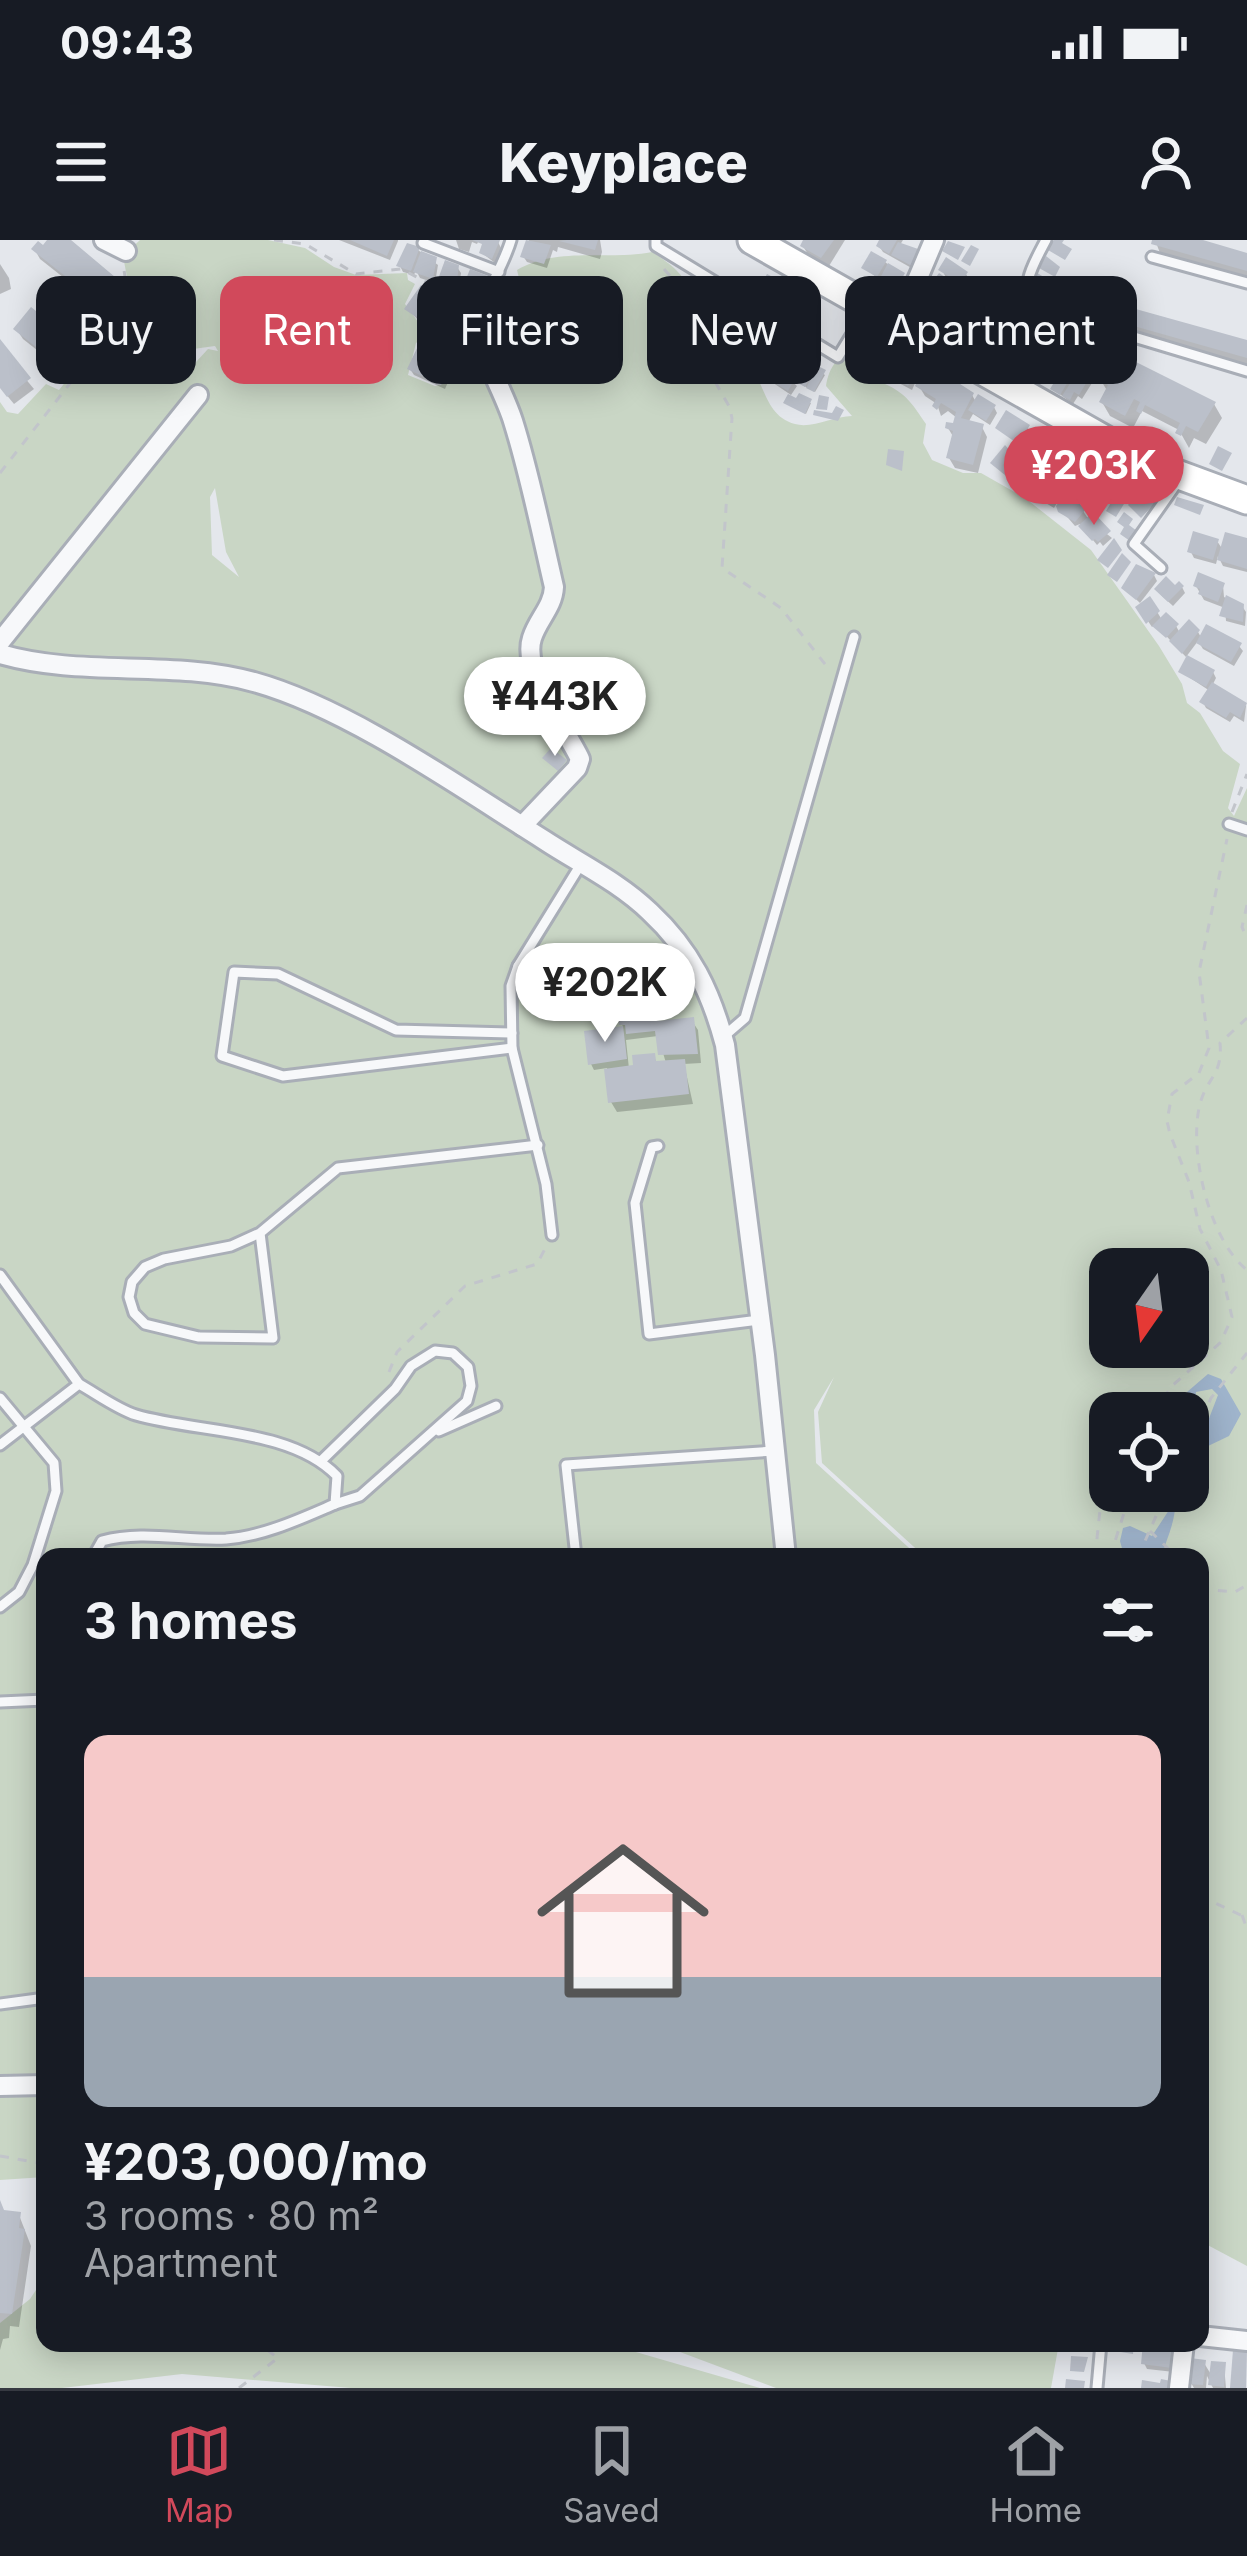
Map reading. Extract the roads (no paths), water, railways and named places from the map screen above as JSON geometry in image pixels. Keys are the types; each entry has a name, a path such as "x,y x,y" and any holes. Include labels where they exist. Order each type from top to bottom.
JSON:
{"street":[{"path":"752,240 845,295"},
{"path":"919,276 934,240"},
{"path":"501,384 554,586 554,598 530,641 531,652 543,695 580,759 577,768 522,826"},
{"path":"1004,384 1144,462 1247,500"},
{"path":"0,642 198,395"},
{"path":"0,654 40,666 214,674 257,683 347,722 522,826 650,911 692,958 713,1000 723,1037 738,1130 785,1548"},
{"path":"0,2086 36,2085"},
{"path":"1209,2337 1247,2341"},
{"path":"1179,2388 1183,2352"}],"lane":[{"path":"498,276 512,240"},
{"path":"1029,276 1046,240"},
{"path":"423,243 500,272"},
{"path":"656,243 838,357 845,349"},
{"path":"1152,257 1247,283"},
{"path":"1137,338 1247,371"},
{"path":"1161,568 1134,544 1180,477"},
{"path":"723,1037 745,1018 854,637"},
{"path":"1229,824 1247,830"},
{"path":"553,1235 532,1115 521,1094 512,1048 511,986 518,966 581,864"},
{"path":"518,966 542,996"},
{"path":"512,1034 396,1030 278,974 234,972 222,1056 283,1076 512,1048"},
{"path":"260,1233 273,1338 199,1337 145,1324 134,1313 129,1297 132,1282 145,1267 188,1252 231,1246 260,1233 338,1168 538,1145"},
{"path":"658,1146 652,1147 635,1204 650,1334 759,1320"},
{"path":"0,1275 79,1384 133,1414 248,1435 322,1460 361,1496"},
{"path":"98,1548 102,1541 129,1534 227,1539 283,1527 361,1496 467,1401 468,1367 453,1353 429,1353 322,1460"},
{"path":"0,1445 79,1384"},
{"path":"0,1398 54,1463 56,1491 39,1548"},
{"path":"429,1436 496,1406"},
{"path":"575,1548 566,1465 774,1450"},
{"path":"335,1504 337,1476"},
{"path":"0,1607 19,1592 36,1557"},
{"path":"0,1702 36,1700"},
{"path":"0,2004 36,1998"},
{"path":"1096,2388 1100,2352"}],"water":[{"path":"1208,1374 1221,1379 1241,1414 1229,1436 1209,1446 1209,1418 1218,1395 1212,1389 1187,1392"},
{"path":"1168,1512 1175,1512 1165,1548 1122,1548 1123,1528 1130,1526 1152,1536"}]}
